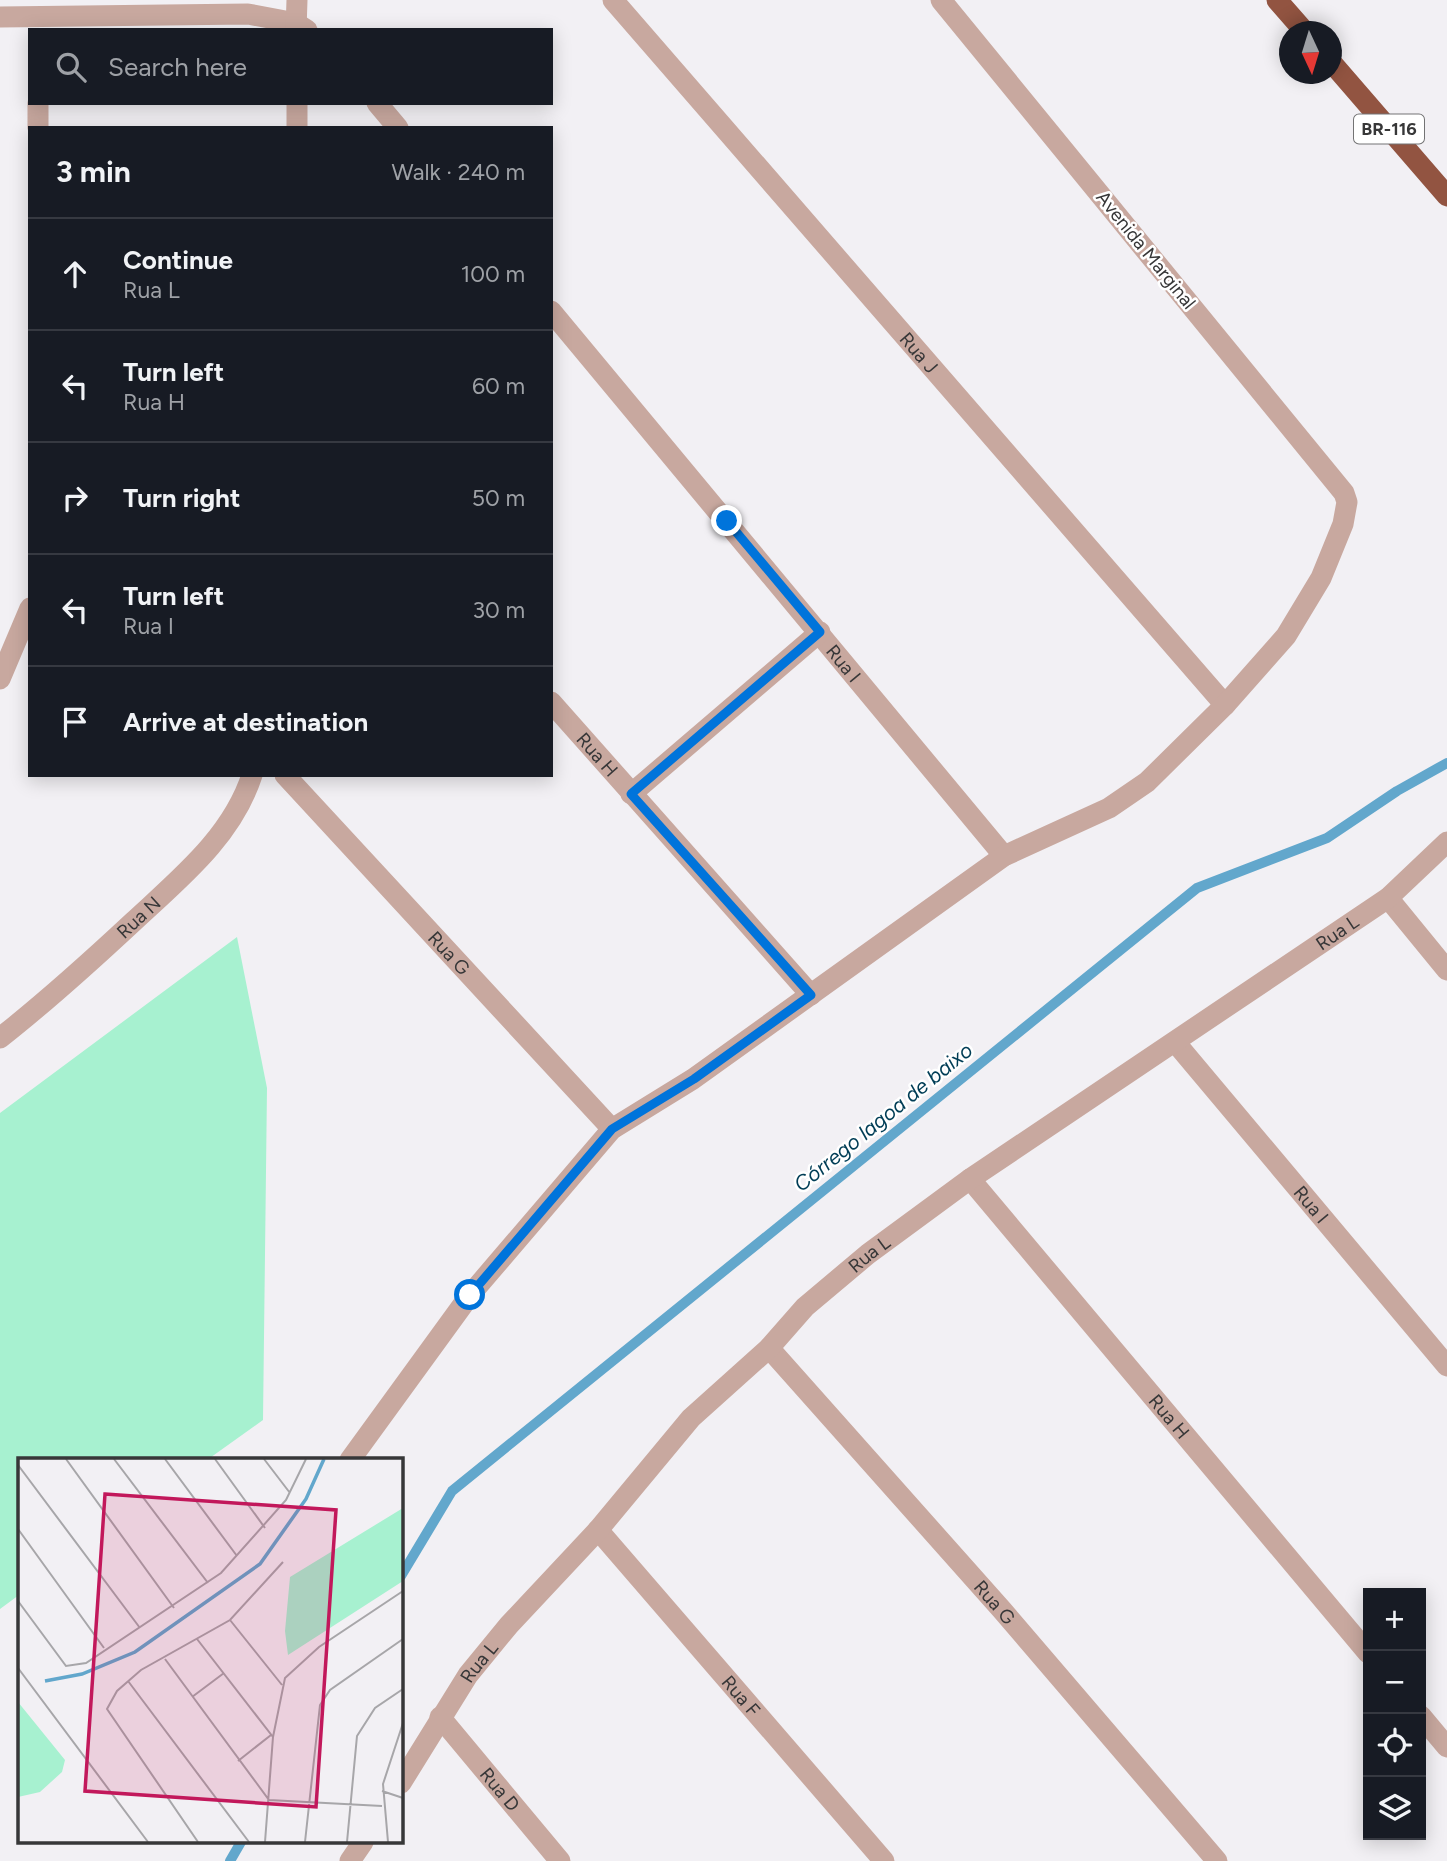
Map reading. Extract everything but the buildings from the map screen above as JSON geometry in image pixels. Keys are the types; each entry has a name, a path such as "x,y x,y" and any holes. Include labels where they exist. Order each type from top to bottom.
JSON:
{"highway":[{"path":"1277,0 1295,21"},
{"name":"BR-116","path":"1342,75 1447,196"}],"street":[{"path":"0,17 248,14 300,28 297,0"},
{"name":"Rua J","path":"613,0 1225,705"},
{"name":"Avenida Marginal","path":"941,0 1344,493 1347,502 1343,524 1321,578 1286,636 1225,705"},
{"path":"38,105 38,126"},
{"path":"297,105 297,126"},
{"path":"379,105 396,126"},
{"name":"Rua I","path":"553,313 1004,856"},
{"path":"0,679 28,613"},
{"path":"631,794 820,632"},
{"name":"Rua H","path":"553,704 811,995"},
{"path":"351,1458 470,1295 612,1129 694,1079 1004,856 1110,808 1147,782 1225,705"},
{"name":"Rua N","path":"0,1038 51,999 193,865 226,827 246,793 251,777"},
{"name":"Rua G","path":"287,777 612,1129"},
{"name":"Rua L","path":"402,1781 468,1675 509,1625 598,1530 691,1418 769,1348 805,1307 868,1254 970,1179 1388,898 1447,842"},
{"path":"1388,898 1447,970"},
{"name":"Rua I","path":"1175,1042 1447,1366"},
{"name":"Rua H","path":"970,1179 1366,1651"},
{"name":"Rua G","path":"769,1348 1002,1610 1217,1861"},
{"name":"Rua F","path":"598,1530 884,1861"},
{"name":"Rua D","path":"440,1717 560,1861"},
{"path":"1426,1722 1447,1747"},
{"path":"350,1861 362,1843"}],"green space":[{"path":"237,937 267,1088 263,1420 210,1458 18,1458 18,1596 0,1609 0,1113"}],"waterway":[{"name":"Córrego lagoa de baixo","path":"402,1574 452,1491 1197,888 1327,838 1397,791 1447,763"},
{"name":"Córrego lagoa de baixo","path":"230,1861 240,1843"}],"route":[{"path":"470,1295 612,1129 694,1079 811,995 631,794 820,632 727,521"}]}
